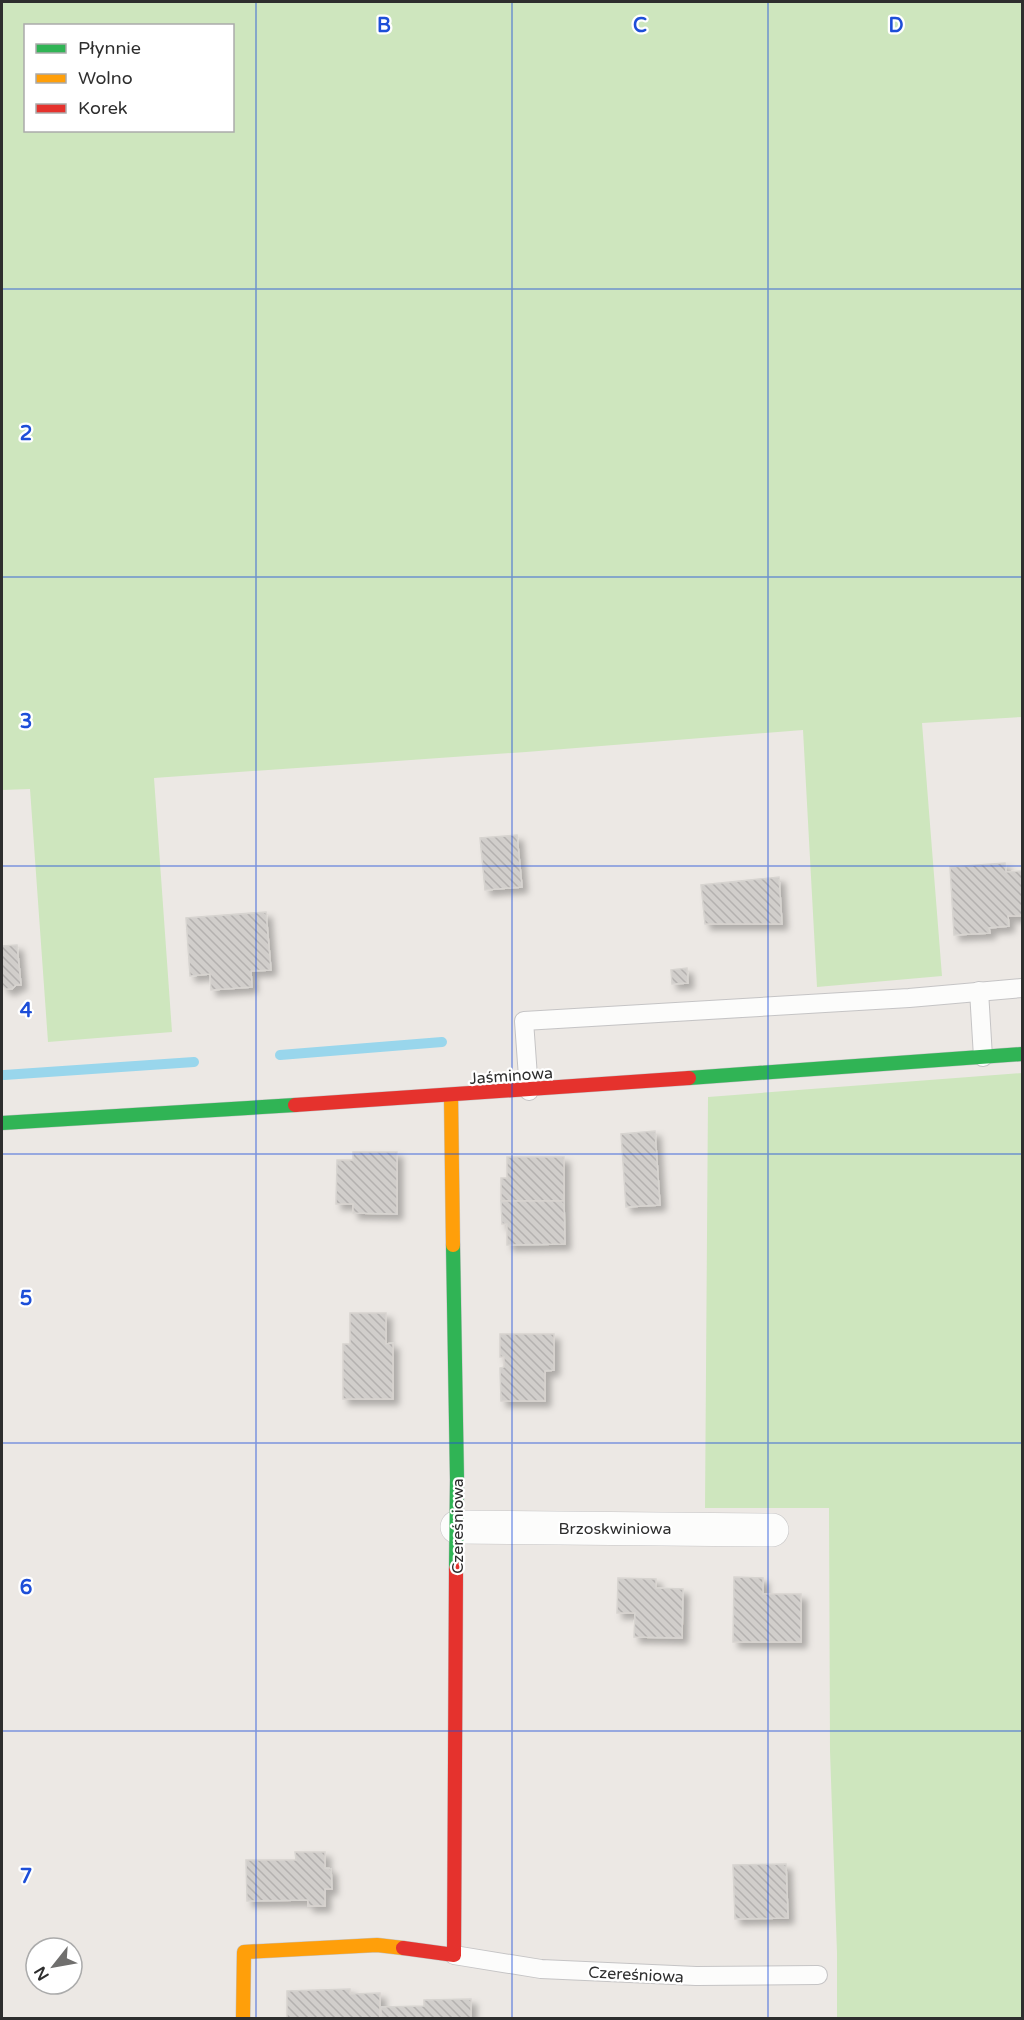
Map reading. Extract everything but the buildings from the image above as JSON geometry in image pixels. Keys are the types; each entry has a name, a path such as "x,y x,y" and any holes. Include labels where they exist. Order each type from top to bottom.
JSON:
{"street":[{"name":"Jaśminowa","path":"2,1123 451,1096 1023,1054"},
{"name":"Czereśniowa","path":"243,2019 244,1952 377,1945 454,1955 457,1527 451,1096"},
{"name":"Brzoskwiniowa","path":"457,1527 772,1530"}],"lane":[{"path":"529,1090 524,1021 897,999 1023,988"},
{"path":"980,992 983,1057"},
{"name":"Czereśniowa","path":"454,1955 541,1970 696,1976 818,1975"}],"green space":[{"path":"2,2 1022,2 1022,717 922,723 942,976 817,987 803,730 154,778 172,1032 48,1042 30,789 2,790"},
{"path":"1022,1073 1022,2018 837,2018 830,1751 829,1508 705,1508 708,1097"}],"waterway":[{"path":"280,1055 442,1042"},
{"path":"4,1075 194,1062"}],"traffic: fast":[{"path":"689,1078 1022,1054"},
{"path":"2,1123 295,1105"},
{"path":"453,1245 457,1479 456,1569"}],"traffic: slow":[{"path":"451,1096 453,1245"},
{"path":"243,2018 244,1952 377,1945 403,1948"}],"traffic: jam":[{"path":"295,1105 689,1078"},
{"path":"403,1948 454,1955 456,1569"}]}
